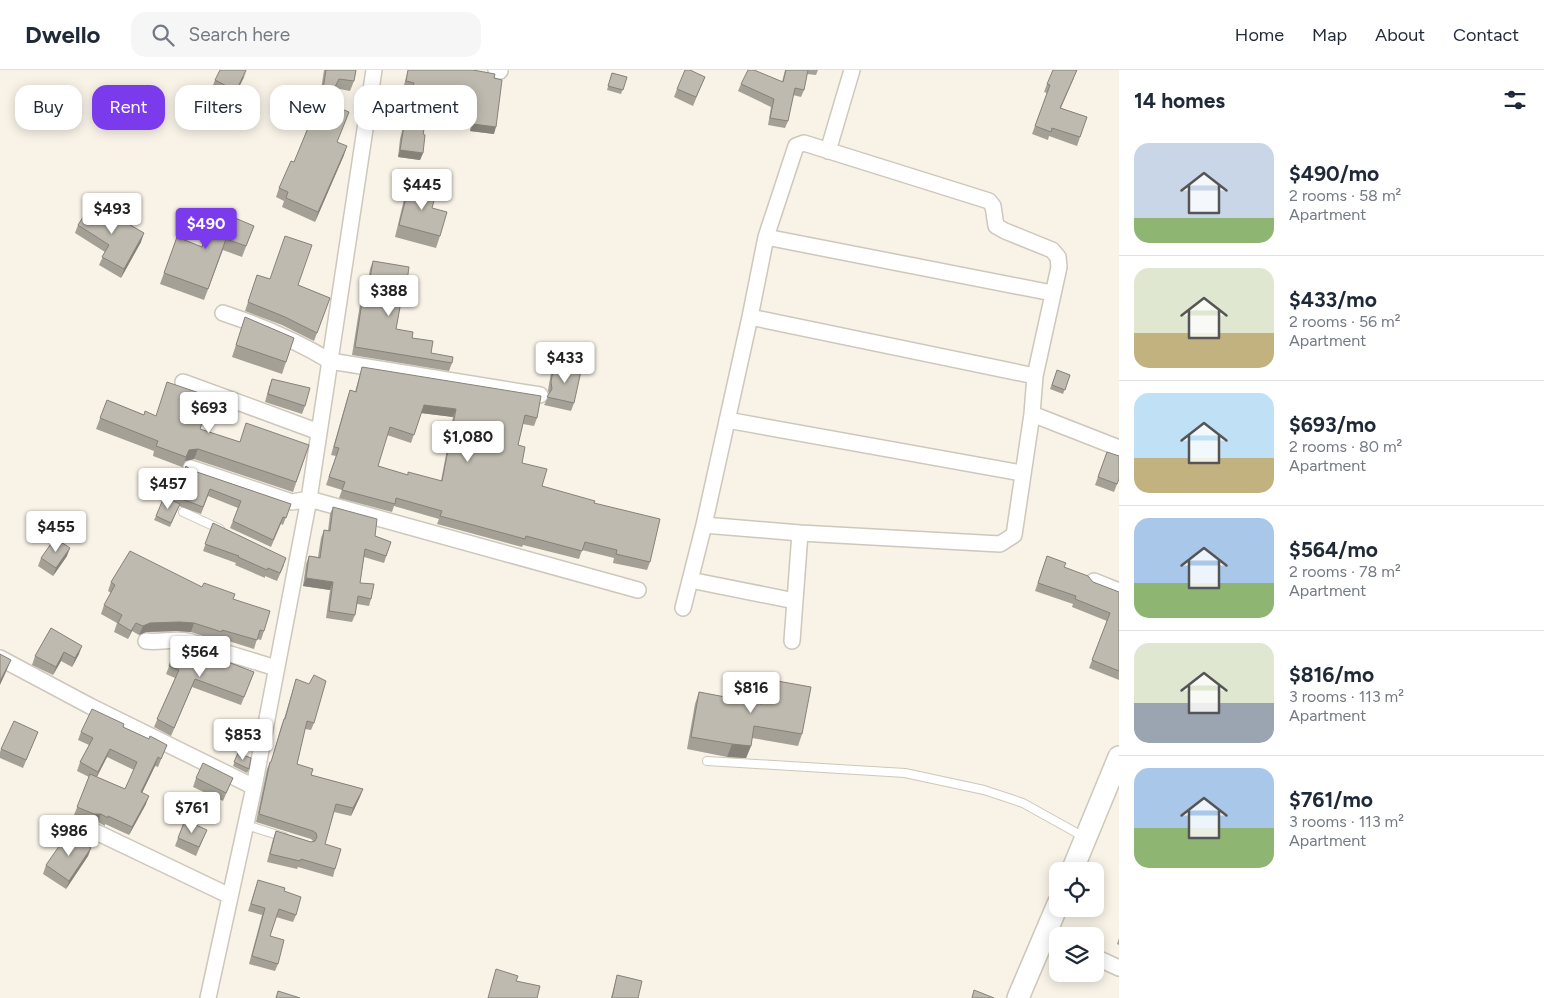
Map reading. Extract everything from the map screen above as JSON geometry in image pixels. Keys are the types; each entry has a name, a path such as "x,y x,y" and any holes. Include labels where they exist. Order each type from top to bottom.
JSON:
{"main road":[{"path":"1076,862 1119,757"},
{"path":"1018,998 1049,941"}],"street":[{"path":"208,998 254,787 276,668 292,563 310,499 374,70"},
{"path":"828,150 852,70"},
{"path":"683,608 704,524 766,237 796,146 804,143 989,201 993,206 996,226 1052,250 1058,257 1059,267 1035,376 1032,414 1014,535 1000,544 800,533 704,524"},
{"path":"766,237 1052,293"},
{"path":"223,313 269,329 302,344 330,361 540,395"},
{"path":"750,317 1035,376"},
{"path":"183,382 319,432"},
{"path":"1032,414 1119,448"},
{"path":"727,420 1022,473"},
{"path":"191,468 292,502 310,499 638,590"},
{"path":"792,641 800,533"},
{"path":"690,580 795,601"},
{"path":"1094,581 1119,591"},
{"path":"146,641 156,642 180,639 276,668"},
{"path":"0,658 99,710 254,787"},
{"path":"94,831 230,896"},
{"path":"1104,961 1119,968"}],"lane":[{"path":"183,512 227,532"},
{"path":"707,761 905,774 984,790 1023,803 1086,838"},
{"path":"246,825 291,839"}],"building":[{"path":"220,70 246,70 239,85 225,85 215,80"},
{"path":"326,70 356,70 354,81 339,79 336,85 324,85"},
{"path":"408,70 473,70 495,74 494,78 502,80 496,127 477,125 477,85 414,85 414,83 406,81"},
{"path":"685,70 690,70 705,77 696,97 677,89"},
{"path":"748,70 754,70 783,82 786,70 808,70 804,90 795,88 788,121 770,118 774,99 741,84"},
{"path":"1053,70 1077,70 1060,108 1087,117 1080,137 1052,128 1051,132 1035,126 1050,85 1047,84"},
{"path":"612,73 627,77 623,90 608,86"},
{"path":"344,110 349,112 344,124"},
{"path":"307,130 342,130 337,142 347,146 318,212 286,198 288,192 279,188 291,161 294,162"},
{"path":"403,130 424,130 423,153 400,150"},
{"path":"410,183 437,190 432,208 447,212 440,236 399,225"},
{"path":"92,203 144,233 124,269 102,257 109,245 78,225"},
{"path":"216,210 254,226 246,246 226,239 208,289 164,273 177,237 202,247"},
{"path":"285,236 312,245 298,285 330,298 317,333 248,302 257,275 270,279"},
{"path":"373,261 409,267 396,329 413,332 412,338 433,341 431,353 453,357 452,363 355,347 363,296 367,297"},
{"path":"245,317 294,338 286,362 236,345"},
{"path":"554,365 581,371 574,403 547,397 552,389 551,382"},
{"path":"362,367 541,396 537,418 525,415 518,445 525,447 522,463 547,469 542,486 595,501 594,503 660,519 650,562 616,554 617,550 585,542 582,551 526,536 525,539 440,516 442,511 396,498 395,504 342,490 345,482 329,477 339,448 334,447 350,390 356,392","holes":["424,405 456,409 442,481 408,472 408,475 378,466 390,427 414,435"]},
{"path":"1057,370 1070,375 1065,390 1052,385"},
{"path":"272,379 310,388 305,406 268,394"},
{"path":"167,382 211,397 200,429 240,442 246,423 309,445 296,482 198,449 189,450 186,457 156,446 158,441 100,418 107,400 144,415 145,411 156,416"},
{"path":"1107,452 1119,456 1119,479 1117,484 1098,477"},
{"path":"186,466 191,470 291,504 286,518 283,517 273,540 233,521 241,501 210,489 203,507 174,496"},
{"path":"164,497 180,504 171,523 156,516"},
{"path":"333,507 377,519 375,536 391,542 386,556 365,549 360,583 374,584 371,599 358,596 355,615 329,611 333,582 306,578 309,556 320,558 324,530 330,531"},
{"path":"213,523 286,558 280,573 268,568 267,570 239,556 205,544"},
{"path":"55,538 70,548 56,568 41,558"},
{"path":"130,551 202,587 204,583 235,594 233,599 270,611 264,631 260,630 257,640 194,623 180,622 150,623 143,626 136,623 131,631 118,623 122,615 104,605 115,585 111,582"},
{"path":"1047,556 1066,563 1064,567 1088,576 1093,582 1119,592 1119,671 1092,660 1110,613 1075,599 1076,596 1038,583"},
{"path":"51,628 82,646 75,658 64,652 56,667 35,656"},
{"path":"176,641 189,642 215,650 212,656 254,672 244,697 195,679 174,728 157,719 179,670 169,666 178,643"},
{"path":"0,654 11,660 0,681"},
{"path":"314,675 326,681 314,723 307,721 297,764 313,769 311,775 363,789 353,808 336,804 325,844 341,849 335,869 301,859 300,861 270,854 276,831 311,842 315,841 316,833 259,814 270,762 296,679 309,684"},
{"path":"766,679 811,687 802,734 754,726 751,746 691,737 699,692 762,704"},
{"path":"92,709 124,724 123,727 149,739 150,736 167,745 161,759 158,757 141,792 149,796 132,827 108,816 108,818 77,807 90,774 125,789 137,762 110,749 98,772 80,762 93,738 81,732"},
{"path":"14,721 38,732 26,760 1,749"},
{"path":"238,753 251,758 249,769 234,762"},
{"path":"203,763 233,778 226,793 196,778"},
{"path":"185,820 207,830 199,847 178,838"},
{"path":"69,832 91,848 69,881 46,865"},
{"path":"258,880 285,888 284,891 301,897 296,915 279,909 270,936 284,940 278,964 252,956 265,908 251,904"},
{"path":"496,969 518,976 516,981 540,986 537,998 488,998"},
{"path":"617,975 642,981 638,998 612,998"},
{"path":"974,990 994,998 972,998"},
{"path":"278,991 300,998 276,998"}]}
